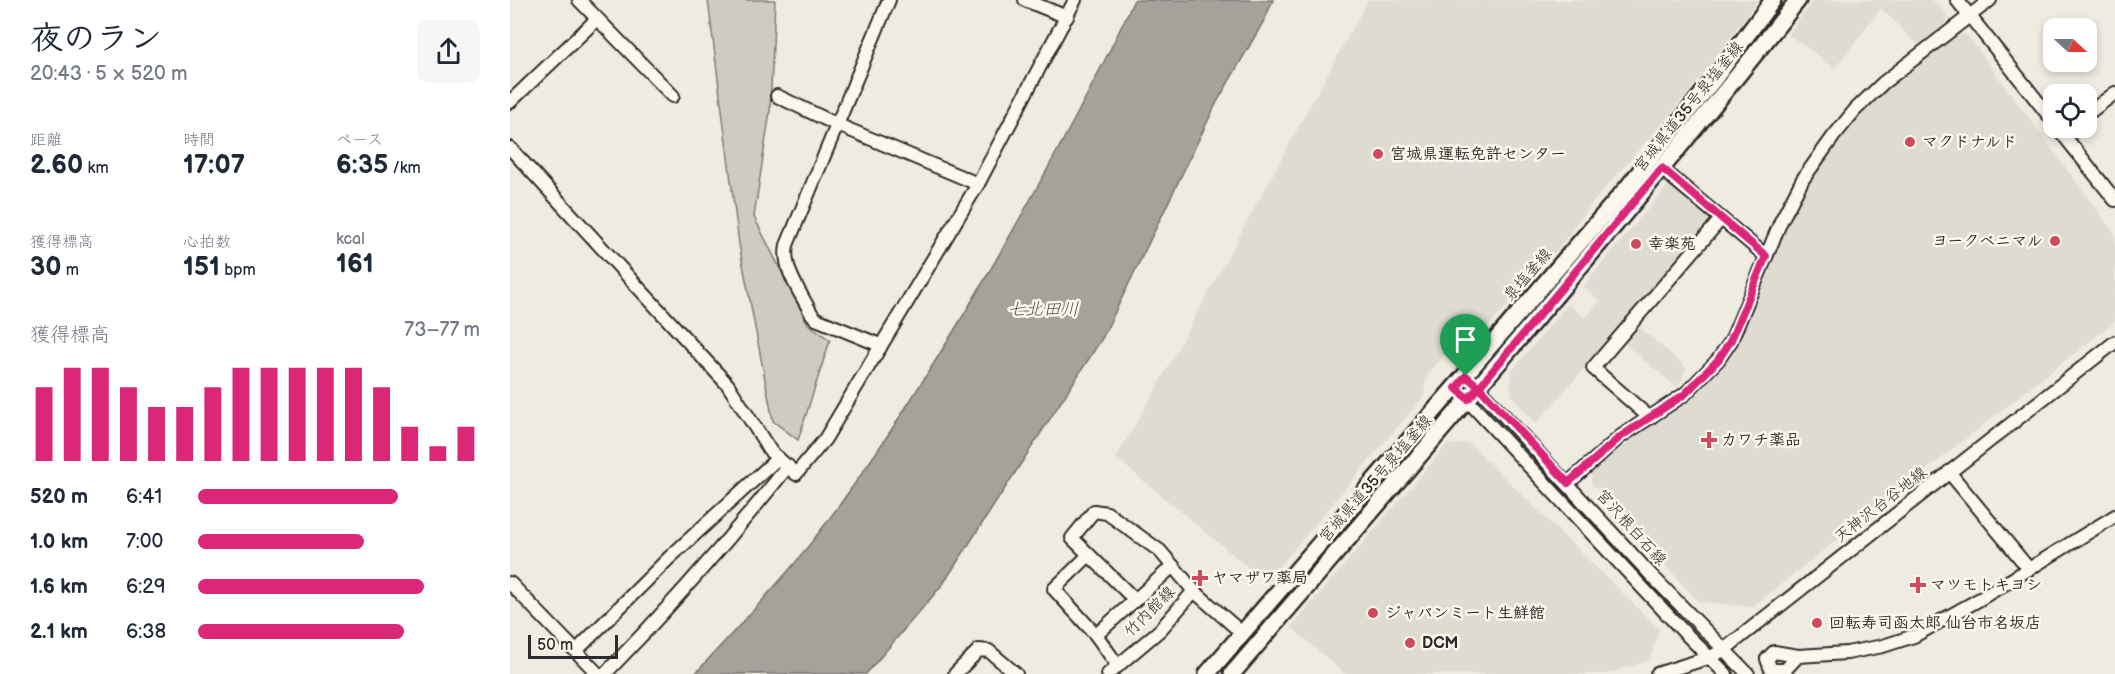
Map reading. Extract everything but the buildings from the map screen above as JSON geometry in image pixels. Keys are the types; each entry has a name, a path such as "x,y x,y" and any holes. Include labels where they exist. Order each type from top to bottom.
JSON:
{"main road":[{"name":"泉塩釜線","path":"1207,674 1456,388 1671,134 1773,0"},
{"name":"宮城県道35号泉塩釜線","path":"1232,674 1479,387 1662,168 1798,0"}],"street":[{"path":"579,0 673,96"},
{"path":"880,348 875,343 816,319 787,266 785,255 787,245 890,0"},
{"path":"1025,0 1067,17"},
{"path":"510,148 728,384 771,453 796,474 825,439 978,184 1075,0"},
{"path":"1957,0 2043,108"},
{"path":"1568,483 1620,437 1685,394 1718,360 1731,340 1766,256 1803,179 1855,110 1883,83 1990,0"},
{"path":"510,102 597,19"},
{"path":"2097,107 2115,93"},
{"path":"777,96 838,125 978,184"},
{"path":"2070,138 2115,200"},
{"path":"1662,168 1766,256"},
{"path":"1650,418 1593,368 1721,219"},
{"name":"天神沢台谷地線","path":"1657,674 1671,672 1711,657 1725,649 2115,342"},
{"name":"宮沢根白石線","path":"1466,376 1479,387 1658,582 1748,674"},
{"path":"1456,388 1726,674"},
{"path":"576,651 669,558 778,458"},
{"path":"605,674 734,534 788,466"},
{"path":"1949,472 2029,569"},
{"path":"1135,600 1072,538 1094,511 1107,513 1160,551 1194,591"},
{"path":"1798,656 1847,653 1882,646 1914,636 1944,621 2115,516"},
{"path":"1089,555 1054,589 1096,635 1113,670"},
{"path":"1096,635 1173,566"},
{"path":"510,583 598,674"},
{"name":"竹内館線","path":"1113,670 1160,630 1194,591 1242,633"},
{"path":"955,674 978,650 989,651 1012,673"}],"shaded area":[{"path":"708,0 775,0 770,111 754,217 808,324 830,340 798,440 773,421 739,244"},
{"name":"宮城県運転免許センター","path":"1368,0 1758,0 1688,94 1592,203 1560,246 1477,339 1458,339 1428,374 1423,397 1266,582 1116,458"},
{"path":"1814,0 1932,0 1948,15 1947,22 1919,46 1881,8 1835,68 1788,34"},
{"path":"1957,34 1967,35 2115,234 2115,321 1752,607 1699,602 1591,483 1591,473 1645,429 1703,387 1738,345 1771,262 1806,186 1847,129 1884,91"},
{"path":"1670,183 1711,218 1710,223 1536,424 1511,395 1511,372 1568,304 1586,318 1600,301 1583,286"},
{"path":"1638,326 1686,367 1682,380 1676,387 1624,343"},
{"path":"1469,443 1659,629 1650,660 1606,674 1345,674 1291,627 1447,445"}],"water":[{"name":"七北田川","path":"1134,0 1273,0 1265,19 1217,102 1103,337 943,584 866,674 695,674 771,591 819,533 905,408 966,311 1032,196 1075,119"}],"place":[{"name":"マクドナルド","path":"1910,142"},
{"name":"宮城県運転免許センター","path":"1378,154"},
{"name":"ヨークベニマル","path":"2055,241"},
{"name":"幸楽苑","path":"1636,244"},
{"name":"カワチ薬品","path":"1709,440"},
{"name":"ヤマザワ薬局","path":"1200,578"},
{"name":"マツモトキヨシ","path":"1918,585"},
{"name":"ジャパンミート生鮮館","path":"1373,613"},
{"name":"回転寿司函太郎 仙台市名坂店","path":"1817,623"},
{"name":"DCM","path":"1410,643"}],"route":[{"path":"1466,376 1456,388 1468,399 1479,387 1568,483 1620,437 1685,394 1718,360 1731,340 1749,302 1766,256 1662,168 1479,387 1466,376"}]}
